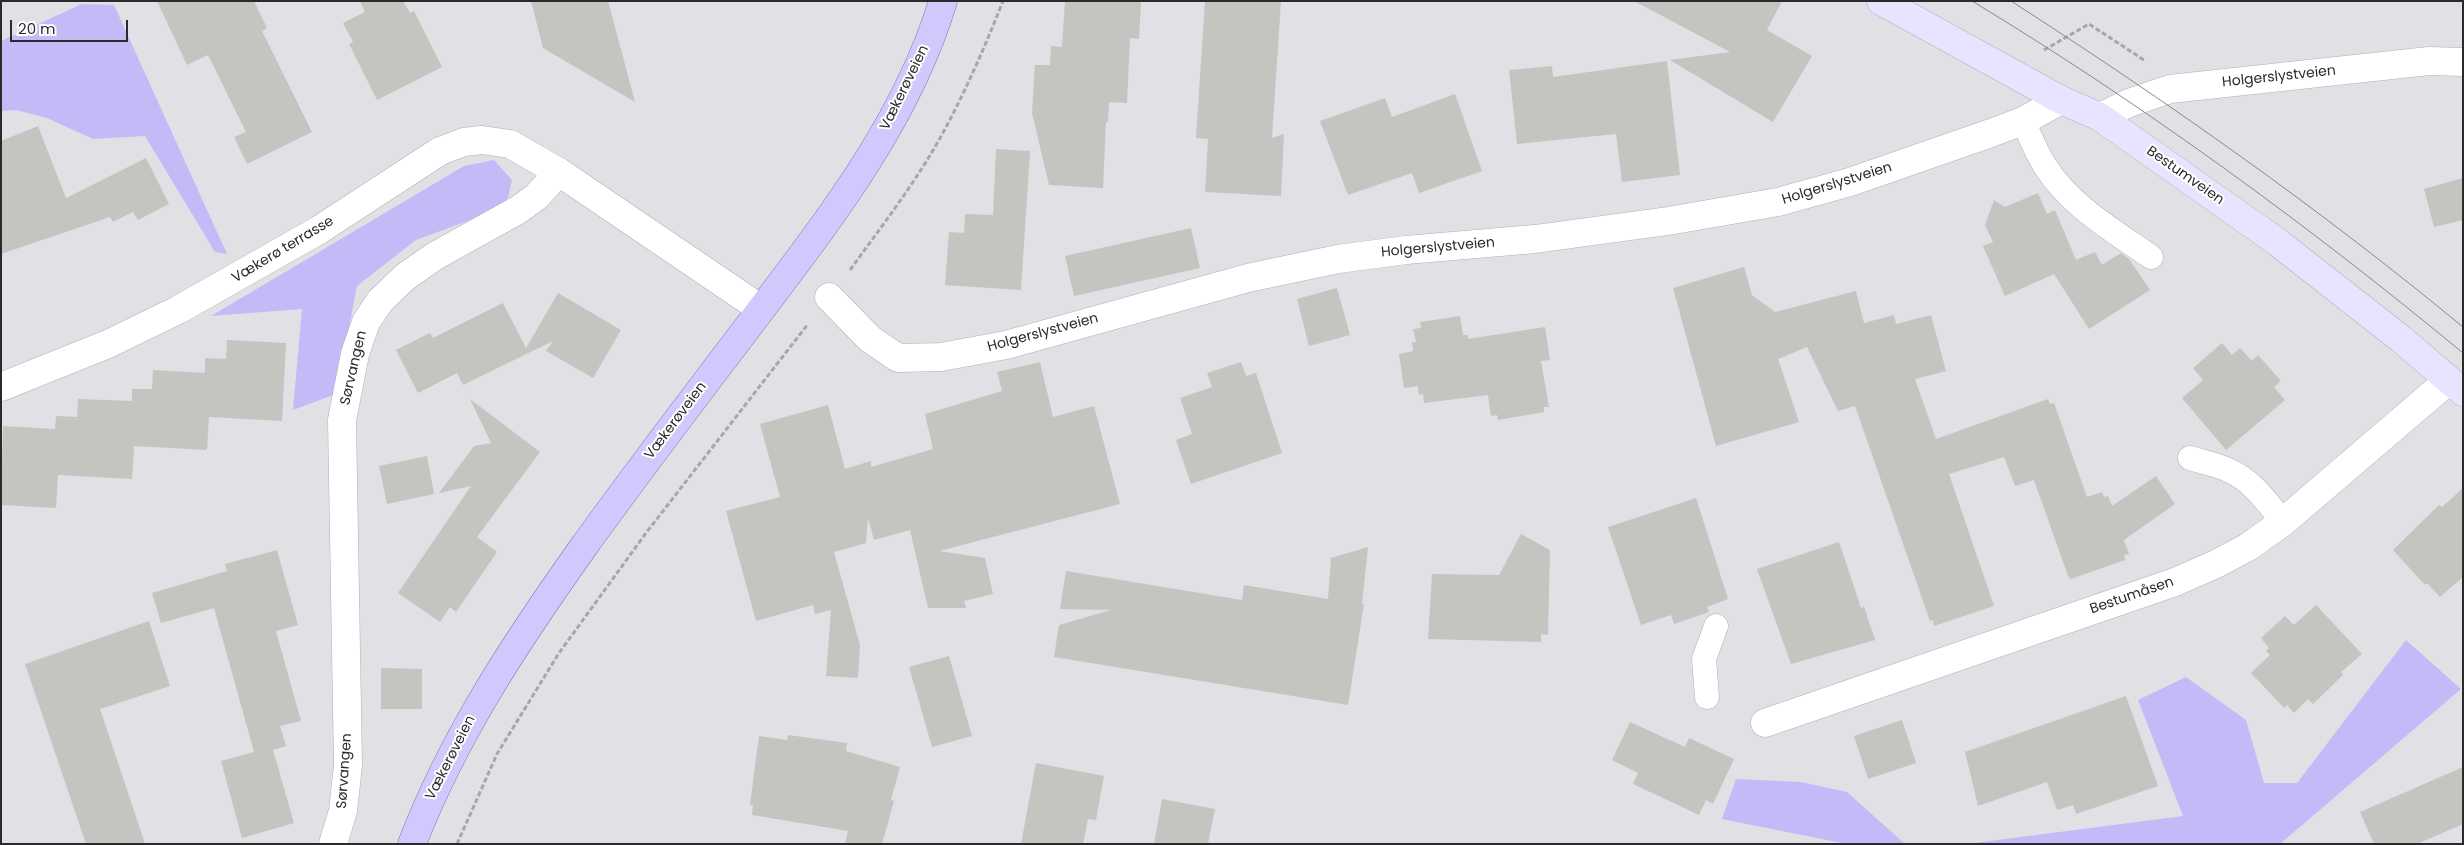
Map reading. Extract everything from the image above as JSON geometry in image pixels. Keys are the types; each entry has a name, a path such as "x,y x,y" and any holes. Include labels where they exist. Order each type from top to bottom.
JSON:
{"main road":[{"name":"Vækerøveien","path":"412,844 433,791 460,737 532,621 626,488 803,256 873,152 907,87 942,1"}],"street":[{"name":"Bestumveien","path":"1881,1 2061,100 2100,117 2276,242 2367,311 2456,386"},
{"name":"Holgerslystveien","path":"2100,117 2153,94 2180,88 2429,62 2463,62"},
{"name":"Holgerslystveien","path":"829,297 870,339 898,358 941,356 1006,345 1248,278 1338,259 1406,250 1535,240 1688,218 1778,202 1850,182 2023,121 2061,100"},
{"name":"Vækerø terrasse","path":"1,387 108,344 223,286 319,230 440,151 464,142 495,140 510,144 559,172"},
{"path":"559,172 761,309"},
{"name":"Sørvangen","path":"333,844 343,812 348,765 342,420 355,354 366,322 380,300 405,277 435,256 518,210 536,197 559,172"},
{"name":"Bestumåsen","path":"1765,723 2175,582 2216,564 2248,548 2456,386"}],"lane":[{"path":"2023,121 2045,166 2057,182 2087,211 2151,257"},
{"path":"2190,458 2228,470 2242,478 2257,490 2282,522"},
{"path":"1707,697 1704,659 1716,626"}],"path":[{"path":"457,844 497,754 560,653 646,533 829,297 909,188 938,141 977,67 1003,1"},
{"path":"2041,52 2089,24 2154,67 2180,88"}],"shaded area":[{"path":"82,4 114,5 227,254 215,252 145,136 93,139 47,118 16,110 1,111 1,41"},
{"path":"494,160 512,180 508,197 500,209 416,240 357,286 336,394 293,410 302,309 211,316 464,166"},
{"path":"2406,640 2461,689 2280,844 1967,844 2183,816 2138,700 2186,677 2246,720 2264,783 2297,783"},
{"path":"1736,779 1801,782 1847,792 1905,844 1847,844 1722,819"}],"building":[{"path":"157,1 254,1 267,28 262,31 312,132 247,164 234,137 246,132 208,55 187,65"},
{"path":"360,1 403,1 410,13 414,11 442,67 377,100 349,44 353,42 343,23 365,12"},
{"path":"531,1 608,1 635,102 543,48"},
{"path":"1065,1 1141,1 1139,39 1130,38 1127,103 1109,102 1108,122 1106,122 1103,188 1049,185 1032,113 1035,65 1050,65 1051,46 1062,47"},
{"path":"1205,1 1281,1 1272,138 1284,134 1281,196 1205,192 1208,139 1196,138"},
{"path":"1634,1 1782,1 1767,30 1812,56 1773,122 1670,60 1730,52"},
{"path":"1667,61 1680,175 1622,182 1616,134 1517,144 1509,70 1552,66 1553,77"},
{"path":"1455,94 1482,171 1419,193 1412,173 1348,195 1320,121 1385,98 1392,117"},
{"path":"38,126 66,198 146,158 169,204 138,220 133,212 113,222 110,217 1,254 1,141"},
{"path":"996,149 1030,151 1021,290 945,285 949,232 964,233 965,214 993,215"},
{"path":"2463,178 2463,220 2434,227 2424,189"},
{"path":"2038,193 2047,214 2055,210 2076,260 2095,252 2102,265 2121,253 2129,259 2150,290 2089,329 2054,274 2005,296 1983,246 1993,242 1985,225 1994,200 2005,207"},
{"path":"1191,228 1200,268 1074,296 1065,256"},
{"path":"1744,267 1752,295 1775,312 1856,291 1864,323 1894,315 1896,324 1931,315 1946,371 1915,379 1936,439 2048,399 2050,404 2054,403 2087,497 2102,492 2104,497 2108,496 2112,506 2156,476 2175,504 2124,540 2129,554 2124,555 2125,560 2071,579 2068,576 2034,480 2015,486 2004,457 1949,474 1994,606 1934,626 1933,620 1930,621 1855,406 1838,411 1807,347 1778,359 1799,422 1716,446 1673,288"},
{"path":"1337,288 1350,335 1309,346 1297,299"},
{"path":"558,293 621,330 593,378 546,351 553,341 463,385 457,373 418,393 396,350 430,333 433,338 503,303 526,348"},
{"path":"1460,316 1463,335 1468,335 1468,339 1545,327 1550,360 1541,361 1549,407 1544,407 1544,412 1498,420 1497,415 1491,416 1488,395 1424,403 1423,394 1419,395 1418,386 1404,388 1399,354 1413,351 1412,342 1416,342 1413,329 1421,328 1420,322"},
{"path":"227,340 286,343 282,421 209,417 207,450 134,446 132,479 58,475 56,508 1,505 3,426 55,429 56,416 77,417 78,399 132,401 132,389 152,389 153,370 205,373 205,358 226,359"},
{"path":"2222,343 2232,355 2240,348 2252,361 2258,355 2281,381 2274,387 2285,400 2226,450 2182,398 2203,380 2193,368"},
{"path":"1040,362 1053,417 1094,406 1120,504 939,551 985,558 993,594 964,601 966,608 928,608 910,530 874,540 868,518 866,543 834,552 860,645 858,678 826,676 831,610 815,614 813,605 756,621 726,511 780,497 760,424 828,405 845,469 871,461 871,467 933,449 925,414 1002,391 997,372"},
{"path":"1241,362 1246,376 1256,373 1282,453 1191,484 1176,440 1192,434 1180,398 1212,387 1207,373"},
{"path":"470,399 540,452 477,537 497,552 456,612 450,607 440,622 398,593 471,486 439,493 474,446 491,443"},
{"path":"427,456 434,494 387,504 379,466"},
{"path":"2463,488 2463,577 2440,597 2427,583 2425,585 2393,550 2439,505 2442,507"},
{"path":"1696,498 1728,599 1707,607 1709,612 1674,624 1671,615 1641,625 1608,527"},
{"path":"1521,534 1550,550 1548,635 1541,634 1541,642 1428,639 1432,574 1499,575"},
{"path":"1839,542 1861,608 1864,607 1875,640 1791,664 1757,569"},
{"path":"1368,547 1362,604 1364,604 1348,705 1054,657 1059,625 1111,610 1060,609 1066,571 1242,600 1244,585 1328,599 1331,558"},
{"path":"277,550 298,625 276,631 301,721 280,726 286,746 273,750 294,823 242,838 221,761 254,752 214,608 161,623 152,593 227,571 225,564"},
{"path":"2316,605 2362,654 2341,672 2343,675 2313,704 2308,699 2294,713 2287,705 2284,708 2251,673 2270,655 2266,651 2269,648 2261,638 2285,616 2294,625"},
{"path":"149,621 170,686 100,709 145,844 86,844 25,664"},
{"path":"949,656 972,736 932,747 909,667"},
{"path":"381,668 422,669 422,709 381,709"},
{"path":"2126,696 2158,786 2076,814 2073,805 2057,810 2047,782 1978,806 1965,752"},
{"path":"1902,720 1916,763 1868,779 1854,736"},
{"path":"1630,722 1685,747 1689,738 1734,759 1713,804 1706,800 1699,815 1633,784 1638,773 1612,760"},
{"path":"788,735 847,743 846,751 900,767 891,800 894,801 882,844 845,844 848,831 752,815 753,805 750,805 759,736 787,740"},
{"path":"1036,763 1104,776 1096,820 1088,819 1083,844 1021,844"},
{"path":"2463,767 2463,824 2417,844 2374,844 2360,812"},
{"path":"1162,799 1215,809 1208,844 1154,844"}],"tram line":[{"path":"1972,1 2099,82 2224,168 2345,259 2463,353"},
{"path":"2011,1 2128,78 2242,157 2354,240 2463,327"}]}
